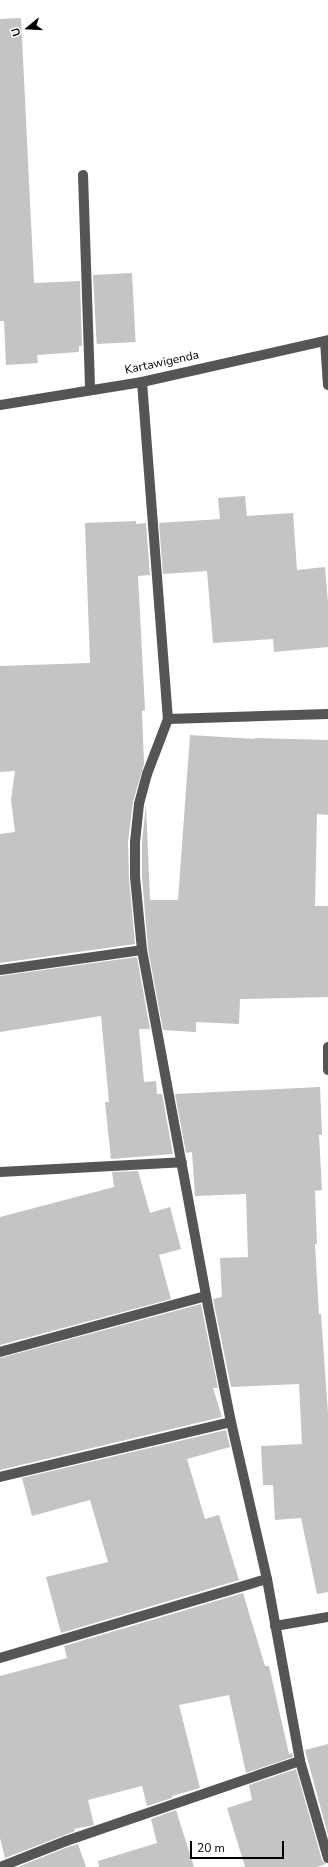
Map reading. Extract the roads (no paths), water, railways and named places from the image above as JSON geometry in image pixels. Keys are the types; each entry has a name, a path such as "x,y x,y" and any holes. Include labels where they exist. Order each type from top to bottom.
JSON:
{"street":[{"path":"83,174 90,389"},
{"path":"326,341 328,385"},
{"name":"Kartawigenda","path":"0,404 142,382 326,341"},
{"path":"142,382 168,719 146,774 139,804 135,842 135,878 142,950 206,1296 267,1579 300,1761 328,1858"},
{"path":"168,719 328,714"},
{"path":"0,970 142,950"},
{"path":"328,1047 328,1070"},
{"path":"0,1172 182,1162"},
{"path":"0,1352 206,1296"},
{"path":"0,1477 232,1422"},
{"path":"0,1658 267,1579"},
{"path":"275,1626 328,1617"},
{"path":"0,1867 66,1841 300,1761"}]}
